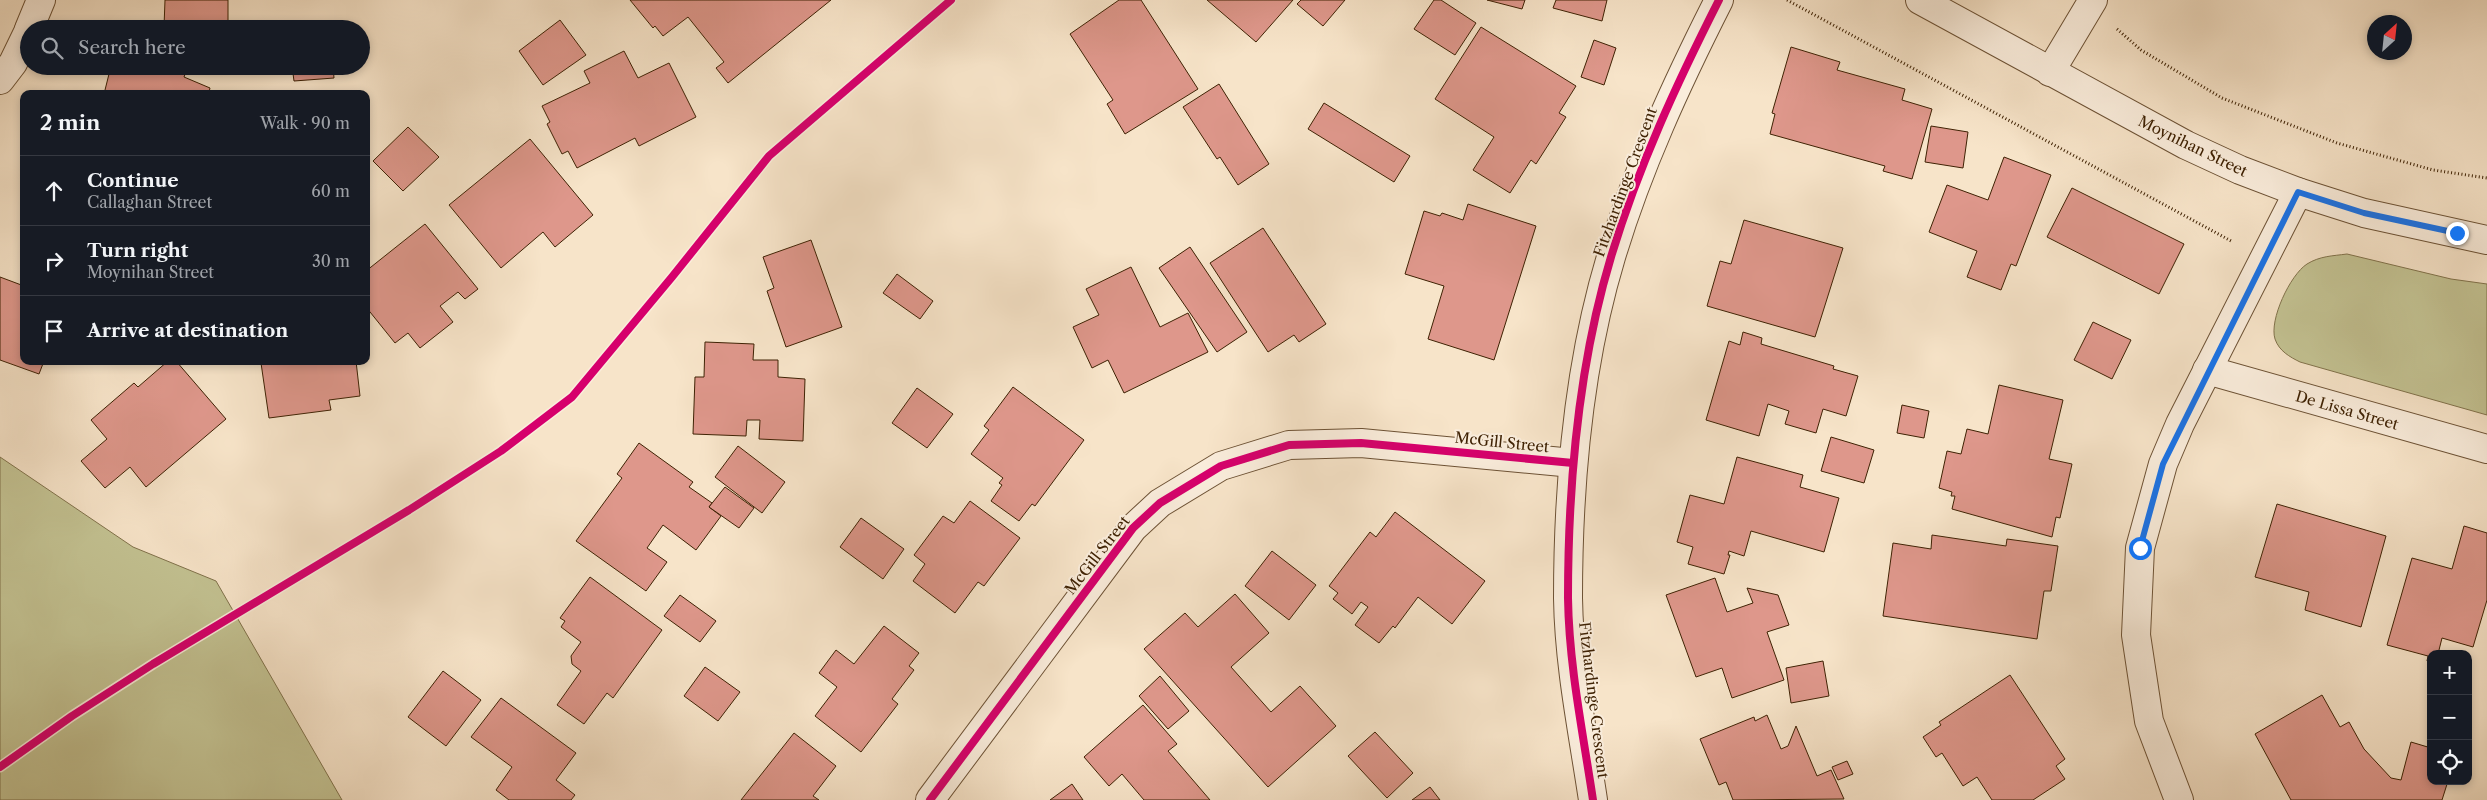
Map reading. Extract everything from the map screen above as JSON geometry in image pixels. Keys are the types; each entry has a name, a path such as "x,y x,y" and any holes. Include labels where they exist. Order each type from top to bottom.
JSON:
{"street":[{"path":"33,20 41,0"},
{"name":"Fitzhardinge Crescent","path":"1593,800 1573,666 1568,599 1573,463 1594,325 1612,256 1658,125 1719,0"},
{"name":"Moynihan Street","path":"1920,0 2186,145 2240,170 2298,192 2364,213 2487,240"},
{"path":"2050,72 2089,6"},
{"path":"0,80 13,63 20,48"},
{"path":"2179,800 2149,721 2146,702 2136,635 2140,548 2163,464 2207,370 2298,192"},
{"name":"De Lissa Street","path":"2207,370 2487,449"},
{"name":"McGill Street","path":"930,800 1133,528 1160,503 1221,466 1289,445 1361,443 1573,463"}],"path":[{"path":"1787,0 2264,258"},
{"path":"2089,6 2141,50 2222,98 2337,143 2433,170 2487,178"}],"shaded area":[{"path":"2347,254 2451,279 2487,284 2487,415 2300,362 2282,350 2275,339 2275,321 2282,298 2294,278 2300,270 2312,261"},
{"path":"0,457 133,547 216,581 342,800 0,800"}],"building":[{"path":"165,0 228,0 228,20 164,20"},
{"path":"630,0 831,0 728,83 716,68 724,62 688,17 663,36 655,26 653,28"},
{"path":"1119,0 1141,0 1198,89 1125,134 1107,104 1113,100 1070,34"},
{"path":"1207,0 1293,0 1256,42"},
{"path":"1301,0 1345,0 1323,26 1297,4"},
{"path":"1434,0 1441,0 1476,23 1455,55 1414,29"},
{"path":"1487,0 1525,0 1522,9"},
{"path":"1556,0 1607,0 1602,21 1553,8"},
{"path":"560,20 586,55 543,85 519,51"},
{"path":"1481,27 1576,86 1559,113 1566,117 1536,164 1531,160 1510,193 1473,170 1494,137 1435,99"},
{"path":"1594,40 1616,48 1604,85 1581,77"},
{"path":"1791,47 1840,62 1837,70 1905,89 1902,100 1932,109 1912,179 1883,171 1885,166 1770,134 1775,114 1772,113"},
{"path":"624,51 638,78 669,63 696,117 639,146 635,138 577,168 568,151 562,154 547,124 550,122 542,106 590,83 584,71"},
{"path":"109,75 185,75 184,77 210,88 210,90 105,90"},
{"path":"293,75 334,75 334,78 294,81"},
{"path":"1219,84 1269,164 1238,185 1220,157 1217,159 1183,107"},
{"path":"1324,103 1410,156 1394,182 1308,129"},
{"path":"1931,126 1968,132 1963,168 1925,162"},
{"path":"408,127 439,157 403,191 373,161"},
{"path":"530,139 593,215 555,247 543,232 501,268 449,205"},
{"path":"2004,157 2051,175 2016,266 2011,264 2001,290 1967,277 1977,251 1929,232 1947,185 1988,200"},
{"path":"2072,188 2184,244 2159,294 2047,237"},
{"path":"1468,204 1536,226 1494,360 1428,339 1444,286 1405,274 1424,211 1440,216 1442,213 1463,220"},
{"path":"1744,220 1843,248 1815,337 1707,306 1720,261 1731,264"},
{"path":"425,224 478,289 465,299 458,292 440,306 453,322 420,348 408,333 395,343 370,312 370,268"},
{"path":"1263,228 1326,324 1299,342 1294,335 1268,352 1210,263"},
{"path":"811,240 842,327 786,347 767,291 774,288 763,257"},
{"path":"1190,247 1247,332 1217,352 1159,268"},
{"path":"1131,267 1160,327 1188,313 1208,352 1124,393 1108,360 1092,368 1073,327 1099,315 1086,289"},
{"path":"897,274 933,301 920,319 883,293"},
{"path":"0,277 20,284 20,365 42,365 39,374 0,360"},
{"path":"2093,322 2131,340 2112,379 2074,360"},
{"path":"1743,332 1762,338 1761,344 1834,366 1833,369 1858,376 1846,416 1823,409 1816,433 1785,424 1789,411 1768,404 1759,436 1706,420 1729,341 1740,345"},
{"path":"705,342 754,344 753,360 778,360 778,377 805,379 803,441 759,439 760,420 747,420 746,436 693,434 695,377 704,377"},
{"path":"163,365 179,365 226,419 146,487 130,467 105,488 81,461 107,439 91,420 134,383 138,387"},
{"path":"261,365 356,365 360,396 329,400 331,410 269,418"},
{"path":"1999,385 2063,400 2049,459 2072,464 2060,518 2056,517 2052,537 1952,509 1955,496 1951,496 1952,492 1939,488 1947,451 1961,454 1967,429 1988,434"},
{"path":"1013,387 1084,440 1035,506 1032,504 1019,521 991,501 1002,485 999,483 1003,478 971,454 989,430 984,426"},
{"path":"917,388 953,414 927,448 892,423"},
{"path":"1902,405 1929,411 1924,438 1897,433"},
{"path":"1831,437 1874,450 1864,483 1821,471"},
{"path":"639,443 693,482 689,487 712,503 709,507 721,516 696,550 663,525 647,548 667,562 646,591 576,541 622,478 617,474"},
{"path":"738,446 785,482 762,513 715,477"},
{"path":"1737,457 1803,475 1800,487 1839,498 1824,552 1751,531 1744,556 1729,551 1728,555 1730,555 1724,574 1688,564 1693,547 1677,542 1690,495 1724,504"},
{"path":"725,487 754,508 739,528 709,507"},
{"path":"970,501 1020,538 984,586 978,582 955,613 913,581 925,564 914,555 943,516 954,523"},
{"path":"2277,504 2386,536 2361,627 2305,610 2309,592 2255,577"},
{"path":"1395,512 1485,581 1452,624 1418,597 1395,628 1393,626 1379,643 1355,625 1368,607 1361,602 1352,614 1333,599 1338,593 1329,586 1370,532 1376,537"},
{"path":"861,518 904,549 883,579 840,547"},
{"path":"2464,526 2487,533 2487,600 2473,647 2442,638 2439,650 2427,650 2427,656 2387,645 2412,558 2452,569"},
{"path":"1932,535 2006,546 2007,539 2058,546 2051,591 2044,591 2037,639 1883,616 1893,543 1931,549"},
{"path":"1272,551 1316,585 1289,620 1245,586"},
{"path":"590,577 662,630 613,698 607,693 584,724 557,705 581,671 572,664 571,656 581,642 561,627 565,621 560,618"},
{"path":"1715,578 1727,612 1753,603 1747,588 1778,595 1789,625 1767,632 1784,680 1732,698 1722,668 1696,677 1666,595"},
{"path":"1235,594 1269,633 1231,667 1271,712 1300,686 1336,726 1268,787 1144,649 1185,613 1198,627"},
{"path":"680,595 716,621 700,642 664,616"},
{"path":"884,626 919,653 909,666 914,670 892,699 898,704 861,752 815,716 837,687 819,673 836,650 854,664"},
{"path":"1823,661 1829,696 1791,703 1786,668"},
{"path":"705,667 740,692 718,721 684,696"},
{"path":"443,671 481,700 446,746 408,717"},
{"path":"2010,675 2065,759 2056,766 2065,779 2033,800 1992,800 1977,777 1963,786 1942,753 1936,757 1923,737 1941,725 1939,722"},
{"path":"1160,676 1189,711 1168,729 1139,696"},
{"path":"2322,695 2340,727 2349,722 2364,749 2391,778 2401,780 2411,742 2427,747 2427,785 2447,785 2442,800 2291,800 2255,734"},
{"path":"501,698 576,753 556,780 575,795 571,800 509,800 496,790 512,767 471,737"},
{"path":"1143,705 1177,744 1168,751 1210,800 1144,800 1122,774 1109,786 1084,757"},
{"path":"1767,715 1781,749 1788,746 1796,726 1817,776 1831,770 1844,799 1733,800 1726,782 1719,785 1700,739 1754,717 1755,721"},
{"path":"1375,732 1413,773 1387,798 1348,756"},
{"path":"794,733 836,766 813,796 819,800 741,800"},
{"path":"1847,761 1853,774 1838,780 1832,767"},
{"path":"1072,784 1083,800 1050,800"},
{"path":"1430,787 1440,800 1412,800"}],"cycle path":[{"path":"0,767 72,716 153,664 409,510 501,451 572,397 769,156 951,0"},
{"path":"1593,800 1574,674 1568,598 1573,469 1583,382 1600,298 1611,257 1633,191 1673,94 1719,0"},
{"path":"930,800 1133,528 1160,503 1221,466 1289,445 1361,443 1573,463"}],"route":[{"path":"2140,548 2163,464 2180,424 2298,192 2364,213 2457,233"}]}
